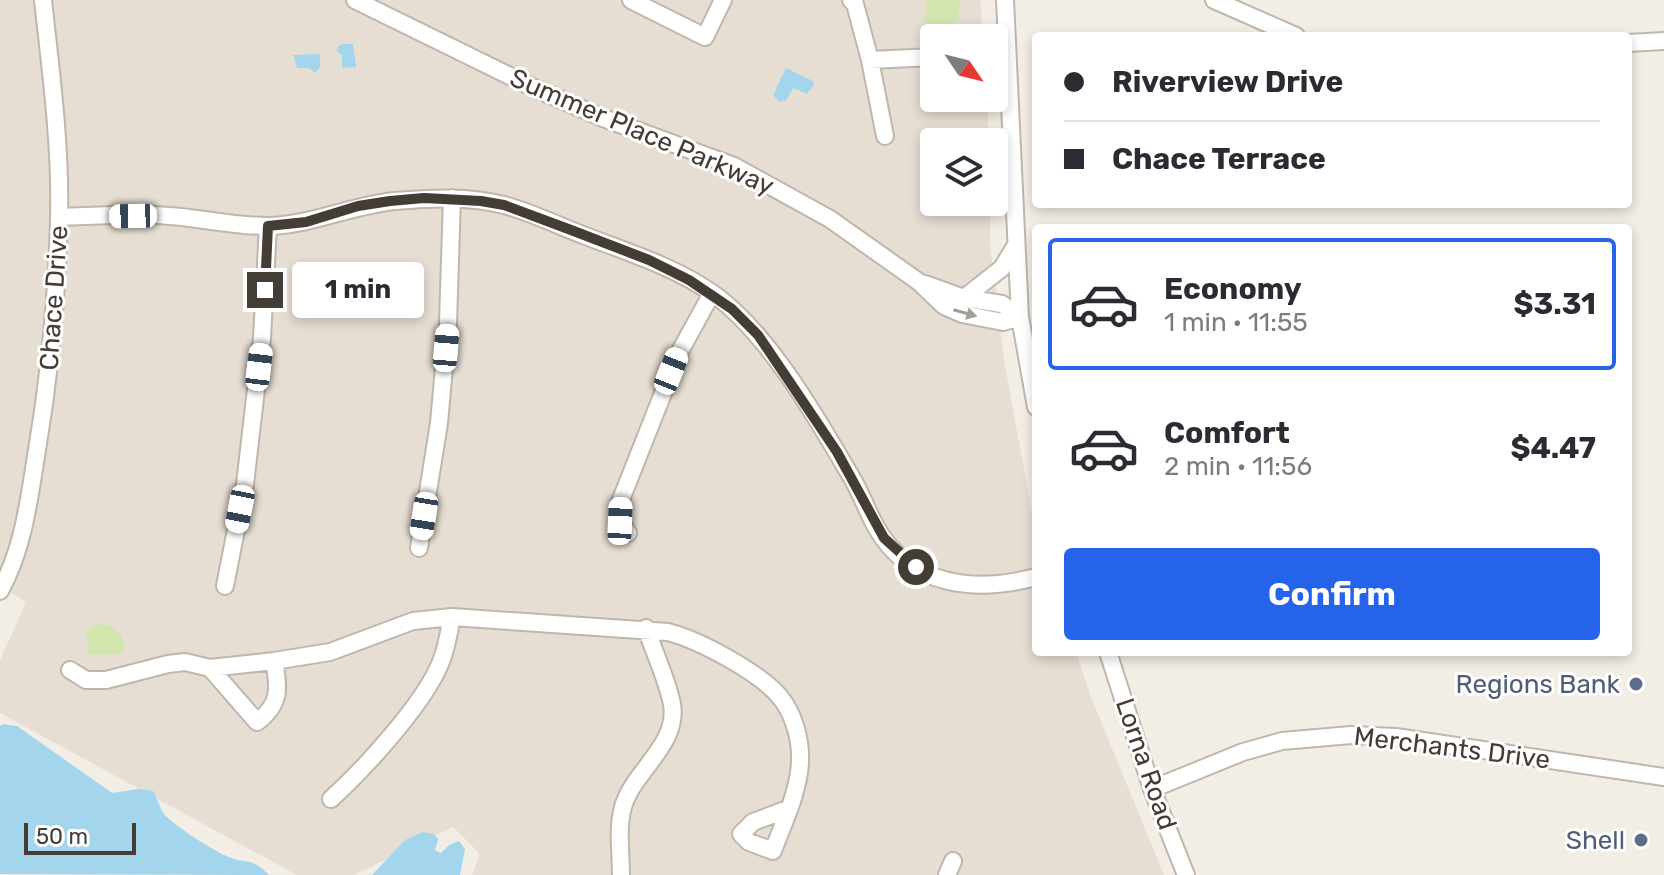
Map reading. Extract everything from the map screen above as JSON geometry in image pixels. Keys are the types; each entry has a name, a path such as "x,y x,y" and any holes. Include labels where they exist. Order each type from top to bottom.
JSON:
{"street":[{"name":"Chace Drive","path":"0,591 13,567 22,538 48,389 55,324 60,217 56,111 43,0"},
{"name":"Summer Place Parkway","path":"355,0 548,94 603,118 734,166 830,219 919,282 944,306 962,314 1003,322 1020,317"},
{"path":"631,0 705,37 723,0"},
{"path":"851,0 855,4 870,60 885,136"},
{"path":"1003,24 1005,0"},
{"path":"1214,0 1287,32"},
{"path":"1632,43 1664,41"},
{"path":"870,60 920,58"},
{"path":"1006,112 1020,317 1032,384"},
{"path":"60,217 164,215 268,226 306,222 358,206 390,201 452,198 504,205 649,260 712,293 758,335 837,452 858,487 876,527 899,554 922,571 963,585 1032,576"},
{"path":"419,548 440,409 448,323 452,198"},
{"path":"225,586 245,484 260,353 268,226"},
{"path":"964,298 1002,268 1016,245"},
{"name":"Summer Place Parkway","path":"919,282 964,298 1002,304 1020,317"},
{"path":"628,533 620,521 620,502 679,353 712,293"},
{"path":"331,799 393,734 426,688 441,661 452,617"},
{"path":"70,670 86,680 106,680 185,662 210,668 274,661 330,652 413,621 452,617 646,628 690,638 736,664 780,696 796,728 800,762 788,809"},
{"path":"621,875 622,808 632,785 663,744 670,728 672,706 646,628"},
{"name":"Lorna Road","path":"1109,656 1152,789 1186,875"},
{"path":"210,668 257,722 269,713 277,697 274,661"},
{"name":"Merchants Drive","path":"1152,789 1243,752 1282,741 1351,735 1396,737 1664,777"}],"shaded area":[{"path":"0,0 980,0 982,24 920,24 920,112 988,112 988,128 920,128 920,216 990,216 990,245 1004,360 1032,512 1032,656 1077,656 1164,875 472,875 480,854 453,827 354,875 297,875 0,713 0,660 26,602 0,586"}],"green space":[{"path":"927,0 960,0 958,20 953,24 924,24"},
{"path":"98,624 113,628 120,634 125,649 120,654 88,655 87,629"}],"water":[{"path":"341,44 353,44 356,67 342,68 342,55 336,50"},
{"path":"320,54 320,67 315,73 309,68 297,68 293,55"},
{"path":"786,68 813,81 814,85 807,94 793,88 786,101 781,103 773,95"},
{"path":"0,726 17,726 112,793 138,789 153,791 164,814 185,831 223,854 257,865 269,875 0,874"},
{"path":"423,832 434,834 438,839 435,850 441,853 459,841 465,849 460,875 372,875 405,840"}],"place":[{"name":"Regions Bank","path":"1636,684"},
{"name":"Shell","path":"1641,840"}],"route":[{"path":"265,290 268,226 306,222 358,206 424,198 452,198 504,205 649,260 712,293 758,335 837,452 858,487 876,527 899,554 916,567"}]}
